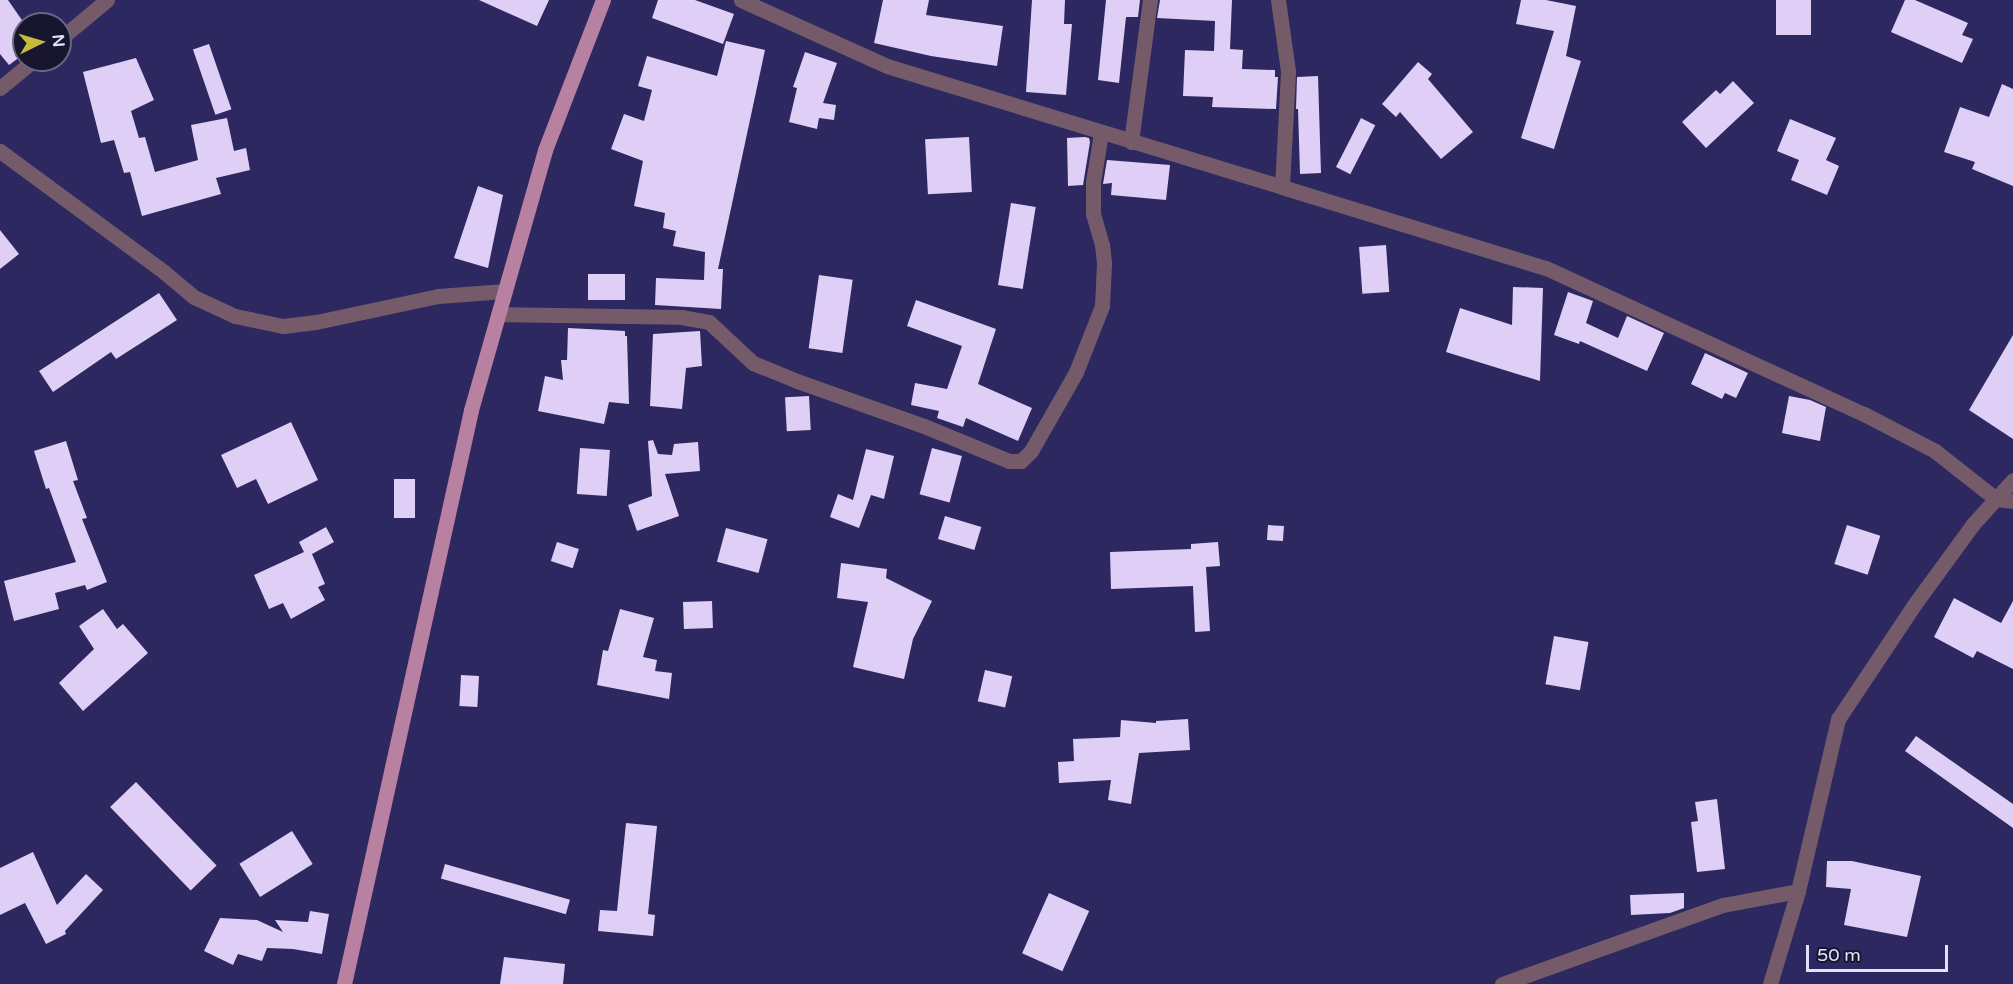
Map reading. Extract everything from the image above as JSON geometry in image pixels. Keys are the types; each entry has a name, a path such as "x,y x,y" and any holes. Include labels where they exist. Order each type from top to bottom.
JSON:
{"main road":[{"path":"344,984 471,410 545,150 603,0"}],"street":[{"path":"72,29 107,0"},
{"path":"741,0 887,66 1546,268 1863,414 1935,452 1996,499 2013,501"},
{"path":"1131,142 1150,0"},
{"path":"1278,0 1288,71 1282,187"},
{"path":"0,88 19,72"},
{"path":"498,315 681,317 709,322 753,363 924,426 1009,461 1021,461 1030,451 1076,372 1102,306 1103,254 1093,214 1093,182 1101,133"},
{"path":"0,151 164,272 194,297 235,316 283,326 316,322 438,296 505,291"},
{"path":"1770,984 1798,891 1838,719 1914,605 1973,524 2013,480"},
{"path":"1502,984 1723,905 1798,891"}],"building":[{"path":"0,0 8,0 16,12 12,12 12,63 9,65 0,54"},
{"path":"479,0 549,0 537,26"},
{"path":"658,0 695,0 734,14 723,44 652,18"},
{"path":"883,0 929,0 926,15 1003,26 997,66 931,56 874,43"},
{"path":"1032,0 1065,0 1064,24 1072,24 1066,95 1026,92"},
{"path":"1106,0 1140,0 1138,17 1126,17 1119,83 1098,80"},
{"path":"1160,0 1232,0 1230,49 1243,50 1242,69 1275,70 1275,77 1278,77 1276,109 1212,107 1213,97 1183,96 1185,50 1214,51 1215,21 1157,18"},
{"path":"1521,0 1546,0 1576,6 1566,56 1581,61 1554,149 1521,138 1554,31 1516,24"},
{"path":"1776,0 1811,0 1811,35 1776,35"},
{"path":"1905,0 1915,0 1968,23 1962,35 1973,39 1962,63 1891,32"},
{"path":"726,41 765,50 718,269 723,269 721,309 655,305 656,278 704,280 705,252 673,246 676,231 663,228 665,213 634,206 643,161 611,149 624,114 644,121 652,90 638,86 647,56 717,76"},
{"path":"209,44 231,109 215,115 193,50"},
{"path":"805,52 837,63 823,103 836,105 834,120 819,118 817,129 789,122 797,88 793,87"},
{"path":"136,58 154,100 131,111 139,138 145,137 155,172 198,160 191,125 227,118 234,151 246,148 250,170 216,178 221,194 142,216 130,172 124,173 114,140 101,143 83,72"},
{"path":"1418,62 1432,74 1428,79 1473,132 1441,159 1400,112 1396,117 1382,104"},
{"path":"1318,76 1321,173 1300,174 1298,109 1296,109 1297,77"},
{"path":"1733,81 1754,103 1706,148 1682,122 1716,90 1720,94"},
{"path":"2002,84 2013,89 2013,186 1972,169 1975,162 1944,152 1960,107 1989,117"},
{"path":"1361,118 1375,125 1350,174 1336,167"},
{"path":"1790,119 1836,138 1826,160 1839,166 1827,195 1791,180 1799,160 1777,151"},
{"path":"969,137 972,192 928,194 925,139"},
{"path":"1067,138 1089,138 1090,142 1083,185 1068,186"},
{"path":"1107,160 1170,165 1166,200 1111,195 1112,183 1103,184"},
{"path":"478,186 503,195 488,268 454,258"},
{"path":"1011,203 1036,207 1023,289 998,285"},
{"path":"0,230 19,254 0,269"},
{"path":"1386,245 1389,292 1362,294 1359,247"},
{"path":"588,274 625,274 625,300 588,300"},
{"path":"819,275 853,280 842,353 809,348"},
{"path":"1513,287 1543,288 1540,381 1446,352 1460,308 1512,325"},
{"path":"1568,292 1593,301 1586,323 1618,338 1627,316 1664,333 1647,371 1580,341 1579,344 1554,335"},
{"path":"159,293 177,320 116,359 111,352 53,392 39,371"},
{"path":"916,300 996,329 978,384 1032,408 1018,441 966,418 963,427 937,418 939,411 911,405 915,383 947,389 962,346 907,326"},
{"path":"568,328 625,331 625,336 627,336 629,404 609,402 604,424 538,411 545,376 563,380 561,360 567,360"},
{"path":"700,331 702,366 686,368 682,409 650,406 653,334"},
{"path":"2013,335 2013,439 1969,410"},
{"path":"1705,353 1748,373 1736,398 1725,393 1722,399 1691,384"},
{"path":"809,396 811,430 787,431 785,397"},
{"path":"1789,396 1810,400 1826,407 1820,441 1782,433"},
{"path":"291,422 318,480 268,504 256,479 237,488 221,455"},
{"path":"653,440 658,454 672,455 674,444 698,442 700,471 665,474 679,516 637,531 628,505 652,496 648,441"},
{"path":"66,441 78,480 73,481 87,518 82,519 107,582 87,590 85,585 55,593 59,609 14,621 4,581 76,562 49,488 46,489 34,451"},
{"path":"580,448 610,450 607,496 577,494"},
{"path":"932,448 962,456 950,502 920,494"},
{"path":"866,449 894,456 884,499 871,495 859,528 830,517 838,494 853,500"},
{"path":"394,479 415,479 415,518 394,518"},
{"path":"945,516 981,527 974,550 938,539"},
{"path":"1268,525 1284,526 1283,541 1267,540"},
{"path":"1847,525 1880,536 1868,575 1834,564"},
{"path":"326,527 334,542 312,554 325,584 318,587 325,600 291,619 283,603 269,609 254,575 304,552 299,542"},
{"path":"726,528 768,539 758,573 717,562"},
{"path":"557,542 579,549 573,568 551,561"},
{"path":"1218,542 1220,566 1206,567 1210,631 1195,632 1193,586 1111,589 1110,552 1191,549 1191,544"},
{"path":"841,563 887,569 886,578 932,601 913,639 904,679 853,667 868,602 837,598"},
{"path":"1954,598 2001,623 2013,601 2013,669 1977,651 1973,658 1934,637"},
{"path":"712,601 713,628 684,629 683,602"},
{"path":"103,609 117,629 123,624 148,653 83,711 59,683 94,649 79,626"},
{"path":"620,609 654,618 643,657 657,660 655,671 672,673 669,699 597,685 603,650 608,651"},
{"path":"1554,636 1588,642 1580,690 1545,684"},
{"path":"985,670 1012,676 1005,707 978,701"},
{"path":"461,675 479,676 477,707 459,706"},
{"path":"1188,719 1190,750 1139,753 1131,804 1108,800 1111,780 1059,783 1058,762 1074,761 1073,739 1120,737 1121,720 1156,723 1156,721"},
{"path":"1916,736 2013,804 2013,828 1905,751"},
{"path":"136,782 217,865 191,890 110,807"},
{"path":"1717,799 1725,869 1697,872 1691,822 1698,821 1695,802"},
{"path":"626,823 657,826 648,914 655,915 653,936 598,931 600,910 617,911"},
{"path":"292,831 313,864 260,897 239,864"},
{"path":"33,852 57,905 86,874 103,890 65,931 66,934 46,944 25,903 0,915 0,868"},
{"path":"1827,861 1852,861 1921,876 1907,937 1844,925 1851,889 1826,887"},
{"path":"445,864 570,900 566,914 441,878"},
{"path":"1049,893 1089,911 1062,971 1022,953"},
{"path":"1684,893 1684,908 1670,913 1631,915 1630,895"},
{"path":"310,911 329,914 322,954 293,949 267,948 262,961 238,954 233,965 204,951 220,918 257,920 283,932 275,920 308,922"},
{"path":"504,957 565,964 563,984 500,984"}]}
